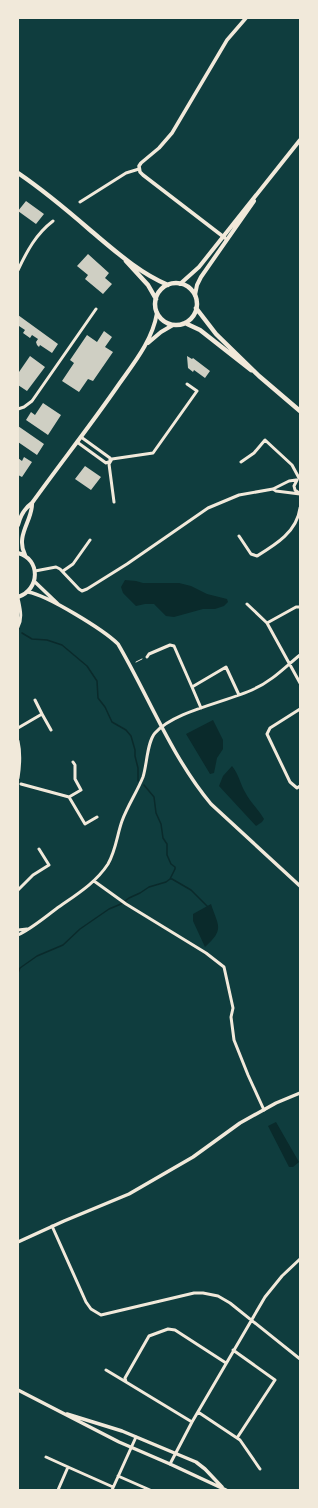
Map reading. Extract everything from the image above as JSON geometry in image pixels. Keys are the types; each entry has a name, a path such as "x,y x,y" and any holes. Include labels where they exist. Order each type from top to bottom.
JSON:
{"main road":[{"path":"180,284 199,267 300,140"},
{"path":"18,172 52,198 121,256 148,274 168,284 180,284 188,288 195,295"},
{"path":"146,344 161,332 173,325 185,323 192,317 196,308 195,295 200,277 258,193"},
{"path":"121,256 148,285 156,299"},
{"path":"18,525 28,506 32,503 82,437 146,344 154,326 157,313 155,303 156,299 160,290 168,284"},
{"path":"196,308 216,334 259,376 300,411"},
{"path":"157,313 163,321 173,325"},
{"path":"185,323 200,330 259,376"},
{"path":"25,556 22,542 33,508 32,503"},
{"path":"18,553 25,556 34,565 35,571 35,582 28,592 18,598"}],"street":[{"path":"139,169 141,163 159,148 172,133 227,40 246,18"},
{"path":"80,202 126,173 139,169"},
{"path":"139,169 143,175 227,240"},
{"path":"18,270 34,241 42,230 53,221"},
{"path":"18,409 24,407 32,401 96,309"},
{"path":"77,442 106,463 112,459 153,453 197,391 187,384"},
{"path":"82,437 110,458 108,464 114,502"},
{"path":"241,462 254,453 265,440 292,464 298,479"},
{"path":"35,571 56,568 63,571 82,591 127,564 208,508 239,495 273,489 289,481 298,479"},
{"path":"298,479 294,486 295,490 300,494"},
{"path":"273,489 276,491 300,494"},
{"path":"239,536 251,554 256,556 278,544 294,525 300,508"},
{"path":"63,571 73,564 90,540"},
{"path":"35,582 58,604"},
{"path":"28,592 38,594 58,604 104,633 118,644 162,727 191,777 211,804 300,886"},
{"path":"18,598 21,620 18,627"},
{"path":"247,604 267,623 300,683"},
{"path":"267,623 300,607"},
{"path":"146,657 149,654 170,645 174,646 201,708"},
{"path":"18,935 94,881 105,868 112,856 122,821 146,769 150,742 155,733 172,721 201,708 254,689 271,680 300,655"},
{"path":"192,687 226,667 239,695"},
{"path":"35,700 51,730"},
{"path":"300,709 270,728 267,734 267,738 290,782 297,788 300,786"},
{"path":"18,728 42,714"},
{"path":"18,741 20,751 19,785 69,797 81,790 75,779 75,765 73,762"},
{"path":"69,797 84,824 97,817"},
{"path":"18,890 33,875 49,865 39,849"},
{"path":"94,881 126,904 206,953 224,967 233,1008 231,1017 234,1040 264,1110"},
{"path":"18,930 27,929"},
{"path":"18,1242 129,1194 184,1163 240,1122 300,1093"},
{"path":"52,1226 91,1310 101,1315 187,1294 203,1293 218,1296 230,1303 300,1359"},
{"path":"170,1464 192,1422 251,1320 282,1276 300,1258"},
{"path":"126,1382 125,1378 149,1336 168,1329 175,1330 226,1363"},
{"path":"233,1350 275,1380 237,1438"},
{"path":"106,1370 192,1422"},
{"path":"18,1390 130,1447 225,1490"},
{"path":"60,1412 90,1420 196,1462 205,1468 225,1490"},
{"path":"198,1412 240,1440 260,1469"},
{"path":"46,1457 113,1489 130,1447 136,1437"},
{"path":"58,1490 68,1467"},
{"path":"118,1476 150,1490"}],"path":[{"path":"136,662 146,657"}],"water":[{"path":"125,580 143,583 179,583 191,586 207,594 227,599 228,602 224,606 215,609 203,609 174,617 166,616 154,604 136,606 123,593 121,587"},
{"path":"213,720 223,740 223,749 217,758 214,773 210,774 186,734"},
{"path":"232,766 247,796 264,819 256,826 219,786 223,776"},
{"path":"211,904 218,931 205,947 193,921 193,914"},
{"path":"276,1122 299,1162 293,1167 289,1167 268,1126"}],"building":[{"path":"26,201 44,214 36,224 18,211"},
{"path":"88,254 109,273 105,278 112,284 103,294 85,279 88,275 77,266"},
{"path":"18,315 58,344 52,353 40,345 39,347 37,345 36,342 38,339 32,335 30,338 23,333 25,330 19,326 18,327"},
{"path":"104,331 112,337 105,347 113,352 93,381 88,379 79,392 62,381 74,363 70,360 87,335 97,342"},
{"path":"30,356 45,367 27,391 18,385 18,371 19,372"},
{"path":"187,356 192,359 193,358 210,371 205,378 194,370 193,372 188,368"},
{"path":"43,403 61,415 48,435 26,420 31,412 35,415"},
{"path":"18,426 44,444 37,455 18,442"},
{"path":"24,457 32,462 22,477 18,475 18,458 22,461"},
{"path":"85,466 101,477 91,490 75,479"}],"waterway":[{"path":"22,633 32,639 47,640 62,645 87,666 97,681 98,698 105,707 112,722 126,730 131,736 138,768 138,781"},
{"path":"18,973 20,968 37,956 63,945 80,929 109,909 121,904 149,887 166,882 170,879 175,867 171,864 167,855 167,844 163,838 161,824 156,813 154,797 144,785"},
{"path":"170,879 191,890 207,906"}]}
